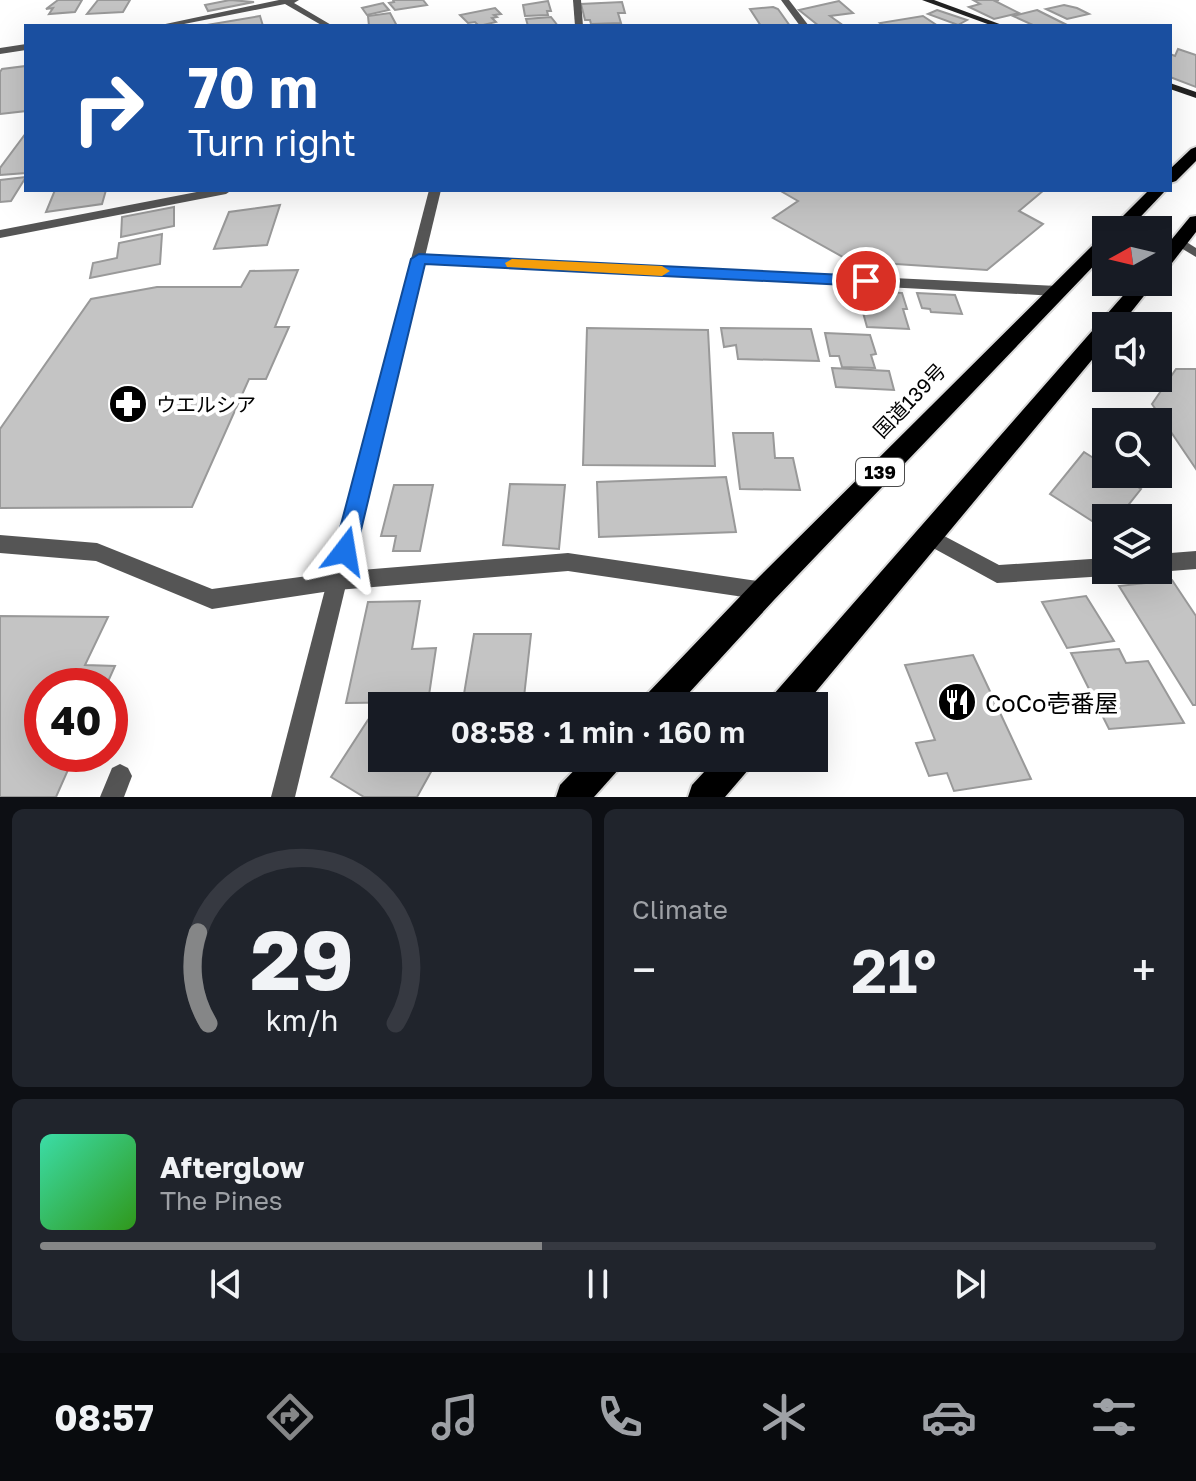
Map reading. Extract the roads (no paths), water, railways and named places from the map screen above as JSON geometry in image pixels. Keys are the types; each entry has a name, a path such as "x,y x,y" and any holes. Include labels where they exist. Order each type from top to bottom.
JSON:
{"highway":[{"path":"1172,176 1196,152"},
{"path":"1132,216 1156,192"},
{"path":"1172,251 1196,221"},
{"name":"国道139号","path":"670,692 764,591 1092,256"},
{"path":"1121,312 1134,296"},
{"path":"796,692 1092,346"},
{"path":"572,797 595,772"},
{"path":"704,797 726,772"}],"main road":[{"path":"926,0 995,24"},
{"path":"1172,87 1196,95"}],"street":[{"path":"577,0 579,24"},
{"path":"785,0 803,24"},
{"path":"170,24 288,1 326,24"},
{"path":"1,50 24,47"},
{"path":"0,234 216,192"},
{"path":"283,797 435,192"},
{"path":"419,259 1057,291"},
{"path":"931,537 997,574 1092,568"},
{"path":"0,544 97,552 212,599 337,581 568,562 764,591"},
{"path":"1172,562 1196,560"}],"lane":[{"path":"1180,242 1196,253"}],"place":[{"name":"ウエルシア","path":"128,404"},
{"name":"CoCo壱番屋","path":"957,702"}]}
